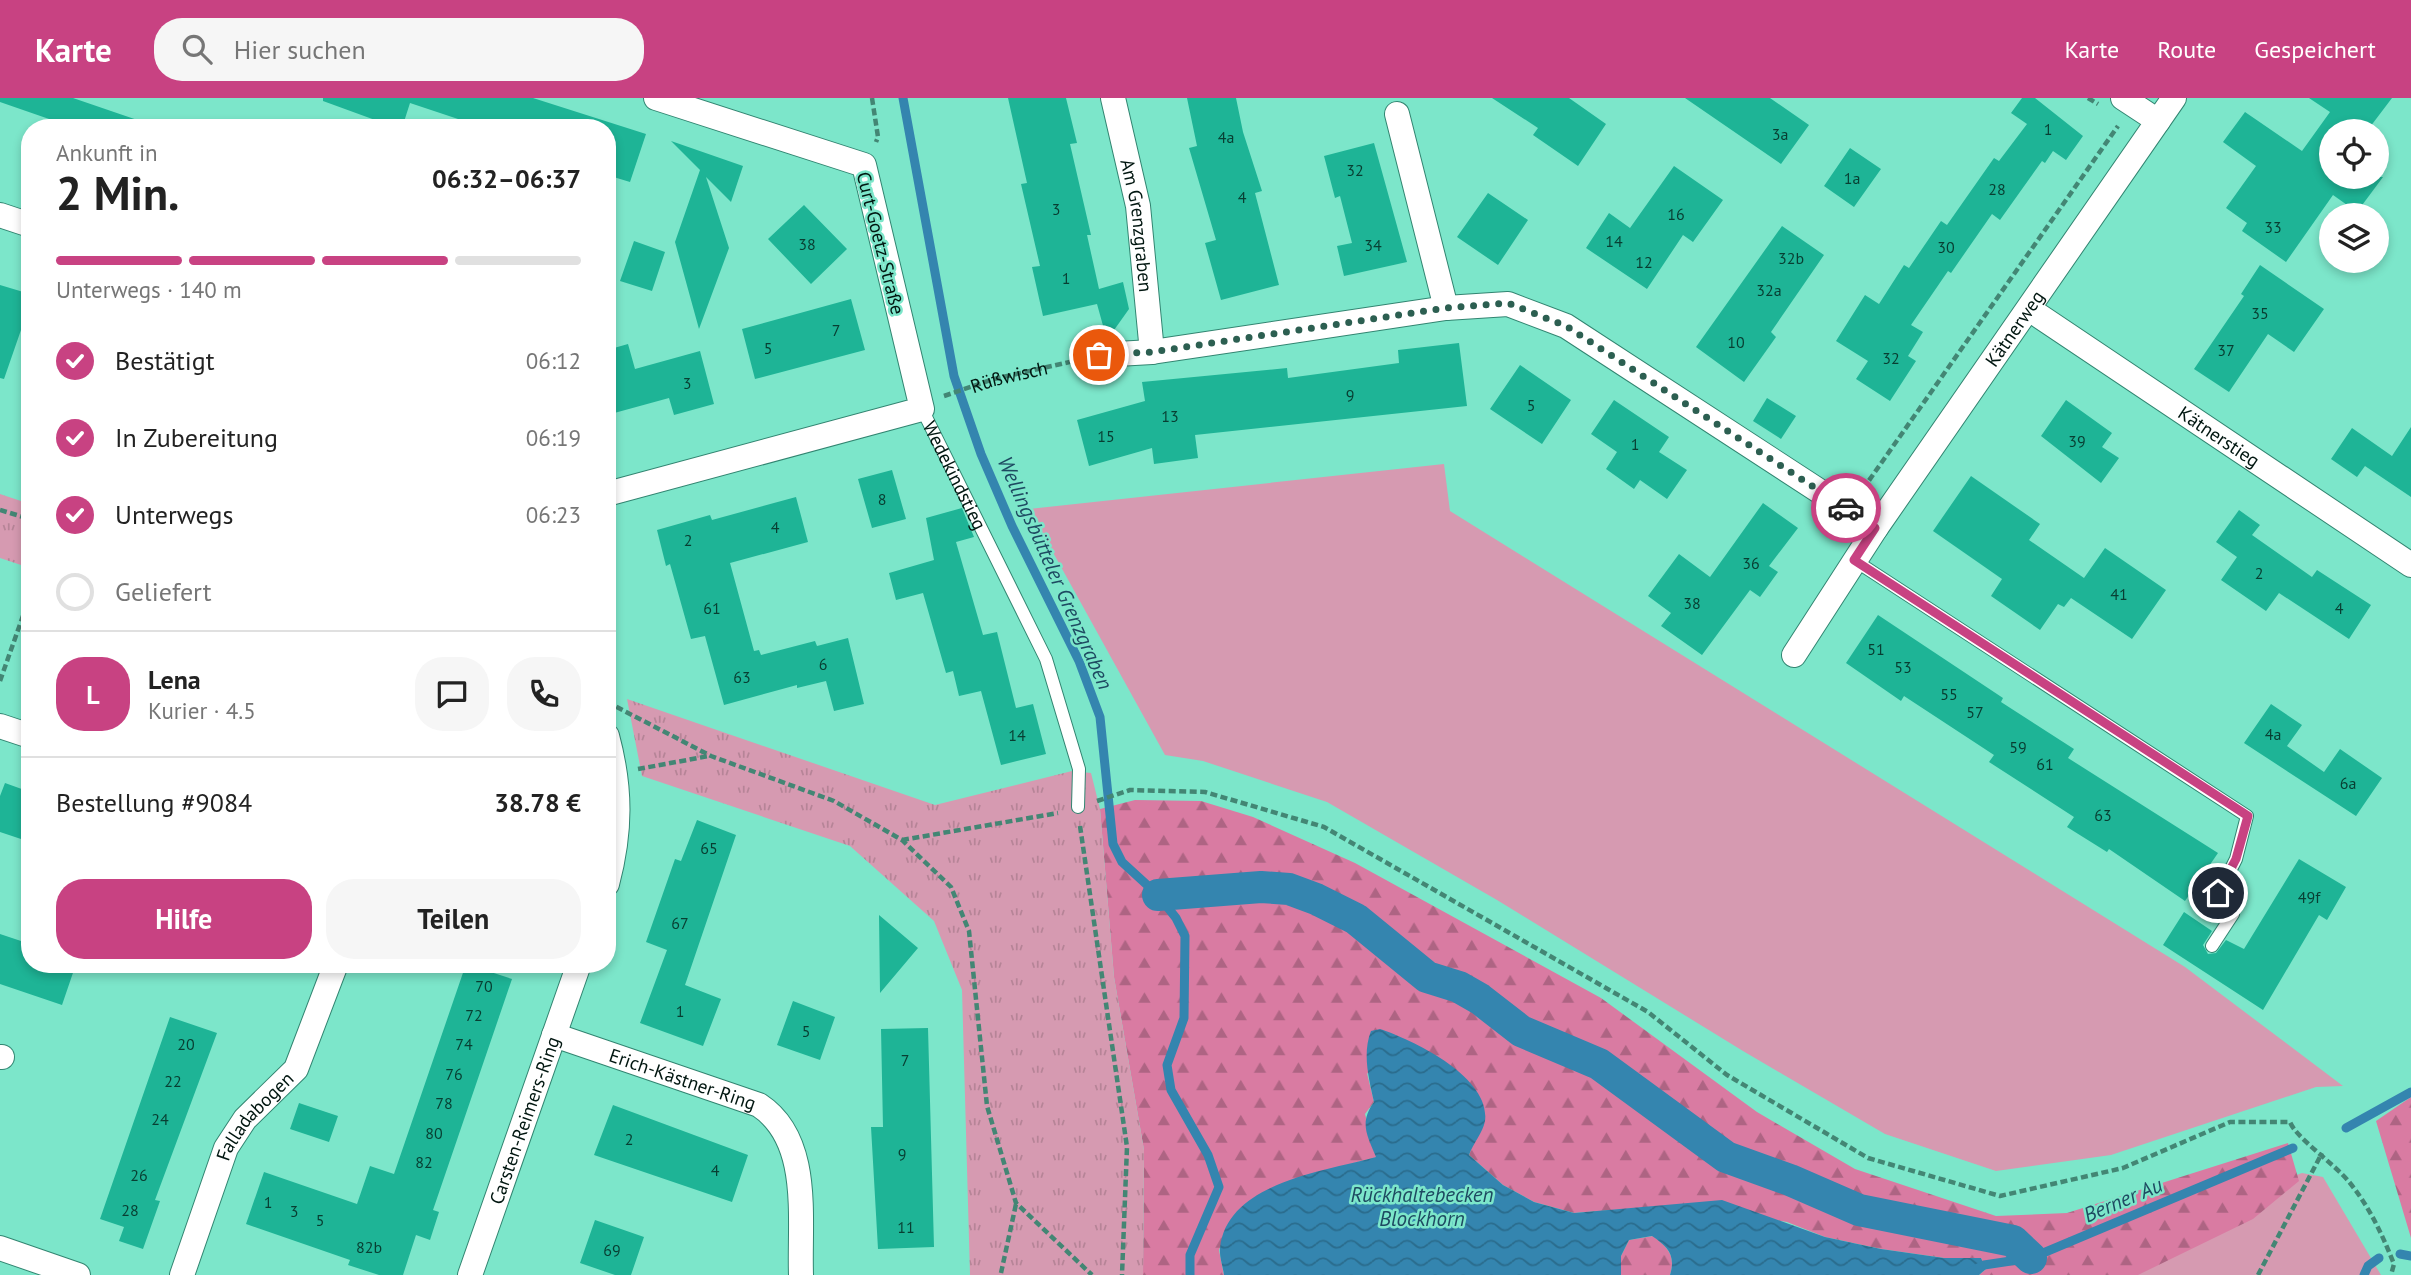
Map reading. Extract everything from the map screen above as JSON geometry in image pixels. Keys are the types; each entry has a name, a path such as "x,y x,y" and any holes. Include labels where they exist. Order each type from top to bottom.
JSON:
{"street":[{"name":"Curt-Goetz-Straße","path":"656,98 864,165 922,409"},
{"name":"Am Grenzgraben","path":"1114,98 1138,206 1152,352"},
{"name":"Kätnerweg","path":"1794,655 1875,528 2174,98"},
{"path":"2128,101 2158,121"},
{"path":"1397,114 1446,308"},
{"path":"0,215 21,222"},
{"path":"1099,355 1152,352 1446,308 1508,303 1566,326 1875,528"},
{"name":"Kätnerstieg","path":"2029,309 2411,565"},
{"name":"Wedekindstieg","path":"616,492 922,409"},
{"path":"0,726 21,733"},
{"path":"616,771 620,815 616,836"},
{"name":"Falladabogen","path":"182,1275 232,1137 245,1119 296,1069 333,973"},
{"name":"Carsten-Reimers-Ring","path":"470,1275 575,973"},
{"name":"Erich-Kästner-Ring","path":"554,1035 759,1105 770,1112 786,1132 795,1159 800,1275"},
{"path":"0,1248 78,1275"}],"lane":[{"name":"Wedekindstieg","path":"922,409 1046,659 1079,769 1078,807"},
{"path":"1854,560 2248,816 2236,859 2218,893 2233,914 2212,946"}],"path":[{"path":"864,165 878,136 872,98"},
{"path":"1849,510 2128,101"},
{"name":"Rüßwisch","path":"947,394 994,379 1099,355"},
{"path":"0,510 21,516"},
{"path":"0,681 21,622"},
{"path":"616,707 711,756 834,801 902,840 951,887 970,931 987,1107 1016,1203 1001,1273"},
{"path":"617,775 711,756"},
{"path":"902,840 1035,819 1130,790 1205,792 1324,827 1648,1012 1727,1075 1868,1158 2000,1196 2123,1168 2230,1122 2290,1122 2294,1133 2322,1153 2350,1182 2377,1222 2395,1264 2390,1275"},
{"path":"1078,807 1127,1147 1122,1275"},
{"path":"2258,1275 2322,1153"},
{"path":"1016,1203 1092,1275"}],"green space":[{"path":"1444,464 1450,511 2185,967 2343,1086 2316,1087 2111,1155 1996,1171 1885,1134 1743,1051 1497,900 1327,802 1203,761 1165,755 1029,509"},
{"path":"0,494 21,501 21,565 0,558"},
{"path":"627,699 935,805 1072,771 1091,773 1100,809 1114,977 1144,1150 1143,1275 970,1275 962,990 934,921 850,846 642,776"},
{"path":"1135,800 1201,801 1253,817 1355,863 1601,998 1757,1112 1855,1169 1996,1216 2067,1213 2288,1143 2299,1181 2253,1219 2138,1275 1979,1275 1986,1269 1981,1258 1944,1258 1881,1249 1825,1237 1787,1222 1677,1205 1574,1213 1534,1202 1503,1185 1469,1155 1472,1145 1367,1073 1374,1102 1365,1114 1377,1157 1335,1168 1233,1217 1219,1250 1224,1275 1143,1275 1144,1150 1114,977 1100,809"},
{"path":"2411,1097 2411,1238 2376,1121"},
{"path":"2302,1173 2323,1177 2381,1275 2111,1275 2133,1234"},
{"path":"1653,1236 1669,1252 1672,1262 1670,1275 1621,1275 1621,1256 1629,1240"}],"water":[{"name":"Rückhaltebecken Blockhorn","path":"1380,1029 1429,1051 1463,1075 1484,1105 1485,1121 1469,1155 1503,1185 1534,1202 1574,1213 1722,1200 1825,1237 1944,1258 1981,1258 1986,1269 1979,1275 1670,1275 1672,1262 1669,1252 1652,1236 1629,1240 1621,1256 1621,1275 1224,1275 1220,1248 1227,1226 1240,1208 1259,1194 1282,1183 1376,1157 1366,1129 1369,1109 1374,1102 1368,1075 1367,1049 1371,1031"}],"building":[{"path":"0,98 73,98 134,119 49,119 0,102"},
{"path":"323,98 533,98 599,119 458,119 410,103 405,119 372,119 323,101"},
{"path":"1008,98 1066,98 1077,143 1070,144 1091,235 1087,235 1099,289 1123,282 1129,309 1107,340 1097,304 1043,316 1032,267 1040,266 1021,184 1027,183"},
{"path":"1187,98 1236,98 1243,132 1262,191 1255,193 1279,285 1221,300 1205,243 1216,240 1189,148 1197,146"},
{"path":"1492,98 1569,98 1606,124 1578,166 1533,135 1538,128"},
{"path":"1685,98 1770,98 1809,125 1781,164"},
{"path":"2022,98 2035,98 2083,136 2066,160 2053,151 2045,163 2042,161 2000,220 1992,214 1951,273 1948,271 1911,325 1923,332 1908,356 1916,361 1890,401 1856,379 1868,361 1836,341 1865,295 1879,304 1904,265 1909,268 1941,221 1947,225 1994,158 1999,161 2027,124 2011,113"},
{"path":"2309,98 2392,98 2376,119 2325,119 2330,112"},
{"path":"2245,112 2302,151 2319,127 2319,189 2374,189 2364,203 2344,203 2333,195 2327,203 2319,203 2319,215 2286,262 2242,231 2247,223 2226,208 2256,166 2223,142"},
{"path":"616,124 646,134 630,182 616,178"},
{"path":"671,141 743,166 731,202 706,177 729,248 699,329 675,242 700,170"},
{"path":"1374,143 1407,262 1344,276 1337,246 1352,243 1340,196 1335,198 1324,156"},
{"path":"1850,148 1881,169 1854,207 1824,186"},
{"path":"1674,166 1723,200 1693,242 1683,235 1647,289 1586,248 1609,213 1630,228"},
{"path":"1488,193 1528,220 1498,265 1457,237"},
{"path":"804,205 847,249 811,284 768,239"},
{"path":"1782,226 1824,255 1771,332 1776,337 1744,382 1696,347"},
{"path":"634,241 665,252 652,291 620,281"},
{"path":"2260,265 2324,309 2294,352 2268,334 2229,392 2194,369 2244,296 2241,294"},
{"path":"0,285 21,291 21,330 4,379 0,378"},
{"path":"851,299 865,350 755,379 742,329"},
{"path":"1459,343 1467,406 1195,435 1198,458 1154,464 1152,448 1089,466 1077,420 1145,401 1142,382 1287,368 1288,378 1399,363 1398,350"},
{"path":"628,344 635,369 700,351 714,404 674,415 669,398 616,413 616,347"},
{"path":"1520,365 1571,400 1542,444 1490,409"},
{"path":"1767,398 1796,416 1781,439 1753,421"},
{"path":"1614,400 1669,437 1659,452 1687,470 1667,499 1640,480 1634,489 1606,469 1617,452 1591,434"},
{"path":"2066,400 2112,433 2102,447 2119,458 2101,483 2041,436"},
{"path":"2411,427 2411,497 2365,466 2357,477 2331,459 2352,428 2392,456"},
{"path":"892,470 906,519 872,528 858,479"},
{"path":"1971,476 2040,524 2029,540 2084,578 2105,548 2166,590 2132,639 2071,598 2064,607 2058,604 2040,630 1991,596 2002,579 1933,531"},
{"path":"796,497 808,542 730,563 754,651 759,650 761,655 815,641 817,646 848,638 864,704 834,711 826,681 797,688 797,685 724,705 705,636 691,639 670,564 666,566 657,530 710,515 712,520"},
{"path":"1763,503 1798,528 1769,566 1778,572 1760,597 1750,590 1702,655 1661,626 1671,613 1648,596 1679,554 1710,577"},
{"path":"962,508 974,537 956,542 983,635 997,632 1016,708 1033,704 1046,754 1001,765 981,691 959,696 953,671 946,673 923,593 896,600 889,573 934,560 926,518"},
{"path":"2239,510 2260,525 2252,535 2312,577 2317,570 2371,605 2349,639 2279,593 2266,611 2221,580 2237,557 2216,542"},
{"path":"1878,615 2003,698 2001,702 2074,749 2068,758 2218,853 2185,901 2109,849 2107,852 2067,827 2074,817 1989,762 1994,755 1904,696 1901,701 1846,663"},
{"path":"2271,704 2302,725 2287,746 2324,772 2340,749 2382,778 2356,816 2244,743"},
{"path":"5,783 21,789 21,839 0,832 0,796"},
{"path":"697,820 736,835 685,985 721,999 703,1046 640,1023 667,950 646,942 675,859 681,861"},
{"path":"2299,859 2346,887 2327,920 2319,915 2263,1010 2163,945 2184,912 2212,931 2203,945 2208,954 2216,953 2226,940 2244,949"},
{"path":"879,915 918,948 880,993"},
{"path":"0,934 21,941 21,973 73,973 62,1005 0,984"},
{"path":"463,973 494,973 512,979 433,1210 439,1212 430,1240 416,1235 403,1275 379,1275 348,1265 350,1260 246,1224 264,1172 357,1204 370,1166 394,1174"},
{"path":"793,1001 835,1017 820,1060 777,1045"},
{"path":"170,1017 217,1033 155,1200 160,1201 143,1249 119,1241 124,1227 100,1219"},
{"path":"928,1028 934,1247 878,1249 871,1127 883,1127 881,1029"},
{"path":"299,1103 338,1116 329,1142 290,1129"},
{"path":"613,1105 748,1155 732,1202 594,1155"},
{"path":"595,1220 644,1237 631,1275 615,1275 580,1263"}],"waterway":[{"name":"Wellingsbütteler Grenzgraben","path":"903,98 954,376 981,454 1012,526 1079,661 1100,717 1113,844 1122,862 1158,895 1176,918 1185,936 1184,1018 1167,1065 1171,1090 1208,1155 1219,1187 1190,1255 1190,1275"},
{"path":"1158,895 1261,887 1289,889 1316,899 1356,919 1427,977 1459,987 1480,999 1521,1031 1599,1064 1726,1157 1790,1180 1859,1210 2013,1241 2031,1258"},
{"name":"Berner Au","path":"2346,1128 2411,1092"},
{"name":"Berner Au","path":"1964,1275 1984,1265 2031,1258 2293,1148"},
{"path":"2400,1254 2411,1256"},
{"path":"2364,1275 2368,1266 2379,1258"}],"way so far":[{"path":"1099,355 1152,352 1446,308 1508,303 1566,326 1846,508"}],"route":[{"path":"1846,508 1875,528 1854,560 2248,816 2236,859 2218,893"}]}
